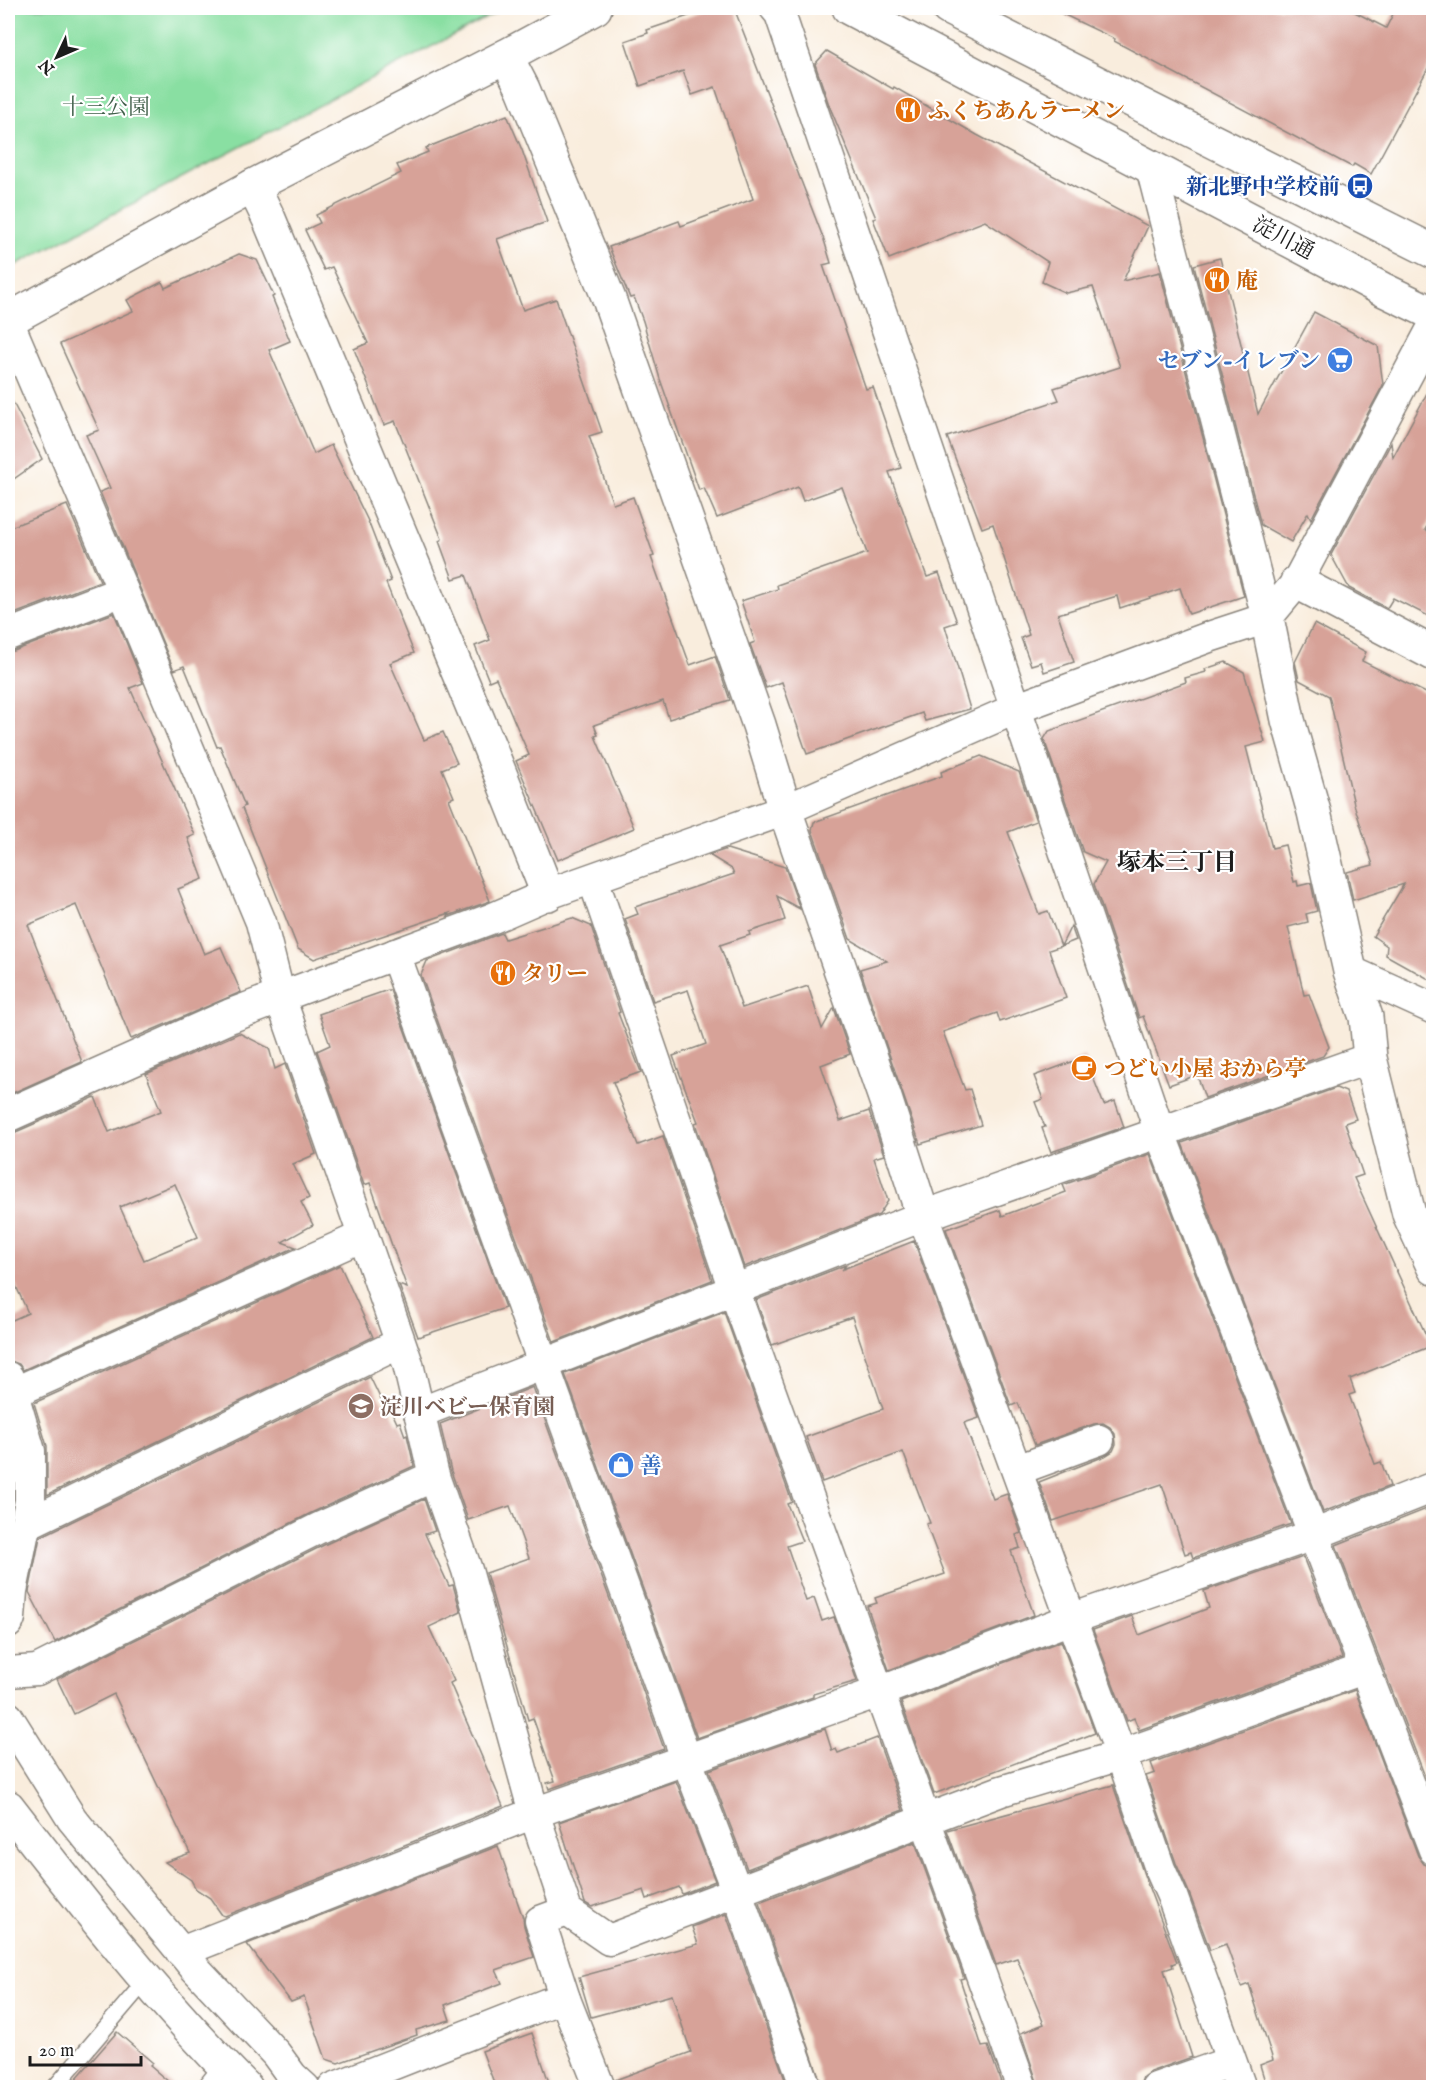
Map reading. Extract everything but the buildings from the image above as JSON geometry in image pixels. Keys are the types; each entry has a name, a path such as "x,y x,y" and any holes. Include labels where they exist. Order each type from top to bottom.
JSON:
{"street":[{"path":"595,8 253,186 8,320 261,922 280,997 408,1364 434,1476 467,1569 534,1814 567,1911 609,1940 1001,1791 1121,1755 1363,1669"},
{"path":"775,8 784,25 1160,1133 1434,1850"},
{"name":"淀川通","path":"849,8 1371,284 1434,314"},
{"path":"948,8 1434,252"},
{"path":"506,56 523,89 609,299 759,725 785,810 885,1098 923,1216 1236,2075 1156,2088"},
{"path":"1151,167 1267,618 1288,720 1314,812 1350,971 1366,1017 1370,1058 1408,1214 1434,1268"},
{"path":"253,186 269,219 485,735 548,894"},
{"path":"8,1115 230,1016 548,894 785,810 1015,709 1209,637 1267,618 1297,582 1434,325"},
{"path":"1297,582 1434,654"},
{"path":"8,635 123,591"},
{"path":"593,879 734,1290 1022,2088"},
{"path":"395,954 687,1761 737,1892 806,2088"},
{"path":"1350,971 1434,1009"},
{"path":"419,1413 923,1216 1370,1058"},
{"path":"8,1623 30,1501 30,1451 10,1385 363,1236"},
{"path":"25,1525 400,1343"},
{"path":"1017,1470 1099,1440"},
{"path":"8,1672 37,1671 319,1528 434,1476"},
{"path":"181,1952 534,1814 879,1692 1071,1619 1313,1535 1434,1487"},
{"path":"8,1717 72,1819 181,1952 305,2088"},
{"path":"8,1807 89,1912 147,1978 214,2076 246,2088"},
{"path":"567,1911 540,1921 565,1999 600,2088"},
{"path":"333,2088 546,2004 565,1999"}],"lane":[{"path":"54,2088 147,1978"}],"green space":[{"name":"十三公園","path":"8,8 505,8 8,269"}],"place":[{"name":"ふくちあんラーメン","path":"908,110"},
{"name":"新北野中学校前","path":"1360,186"},
{"name":"庵","path":"1217,280"},
{"name":"セブン-イレブン","path":"1340,360"},
{"name":"タリー","path":"503,973"},
{"name":"つどい小屋 おから亭","path":"1084,1068"},
{"name":"淀川ベビー保育園","path":"361,1406"},
{"name":"善","path":"621,1465"}],"district":[{"name":"塚本三丁目","path":"1177,862"}]}
